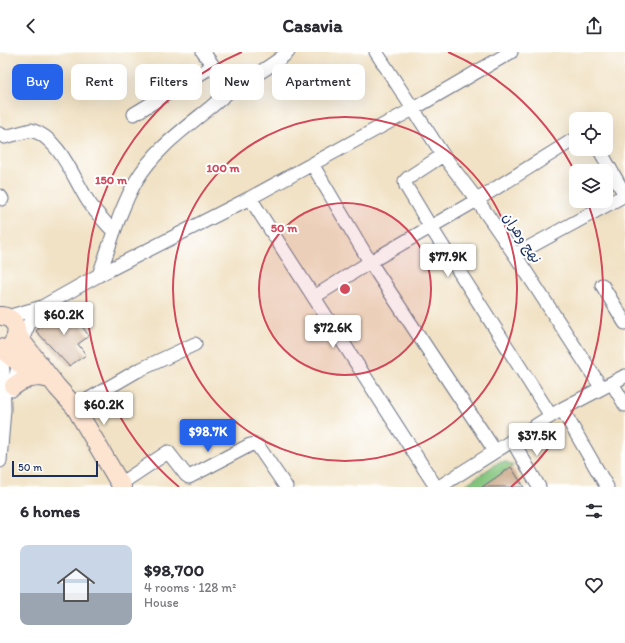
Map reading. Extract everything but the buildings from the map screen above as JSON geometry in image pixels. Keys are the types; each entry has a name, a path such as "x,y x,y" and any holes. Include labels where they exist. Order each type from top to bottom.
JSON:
{"main road":[{"path":"2,316 12,320 15,324 19,337 50,382 75,407 121,485"},
{"path":"0,348 4,348 12,344 19,337"},
{"path":"0,348 19,363 50,382"},
{"path":"14,386 30,377 50,382"}],"street":[{"path":"203,52 212,64"},
{"path":"264,69 288,52"},
{"name":"نهج وهران","path":"376,52 443,155 477,200 607,385 625,405"},
{"path":"4,409 14,386 19,363 19,337 25,323 37,312 99,275 250,198 413,109 508,53"},
{"path":"134,114 210,68"},
{"path":"99,275 114,232 137,180 156,154 219,100"},
{"path":"0,134 5,137 31,130 47,140 62,155 88,202 114,232"},
{"path":"314,297 430,226 477,200 569,142"},
{"path":"443,155 408,178 405,182 406,186 430,226 607,487"},
{"path":"515,255 625,195 603,156"},
{"path":"312,164 370,262 495,451"},
{"path":"250,198 436,487"},
{"path":"602,285 625,323"},
{"path":"2,316 37,312"},
{"path":"75,407 137,371 195,344"},
{"path":"0,356 3,370 4,409 0,460"},
{"path":"439,487 556,413 625,376"},
{"path":"512,440 539,487"},
{"path":"121,485 168,452 189,477 250,444 254,444 258,446 286,487"}],"green space":[{"path":"499,462 507,462 513,466 482,487 462,487"}]}
